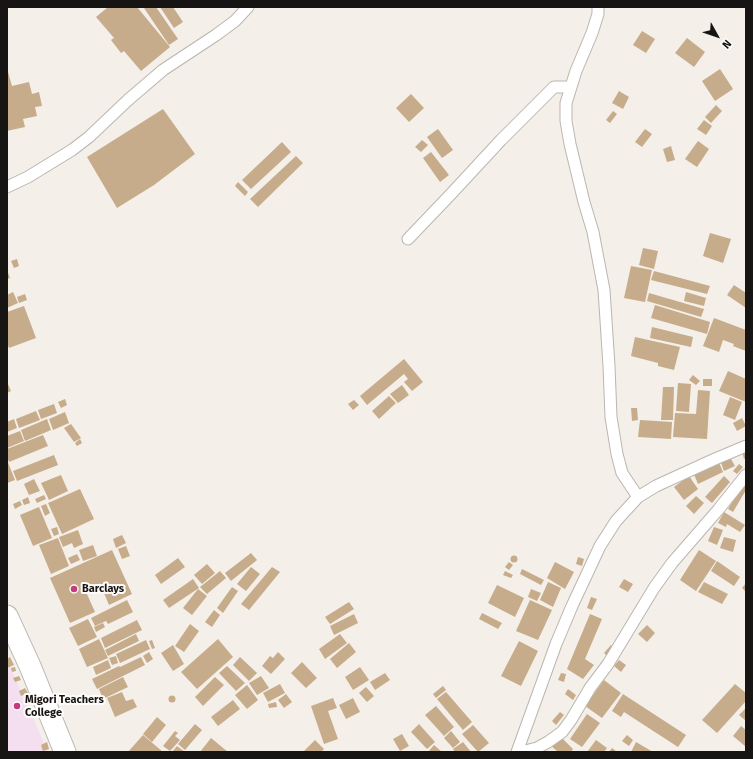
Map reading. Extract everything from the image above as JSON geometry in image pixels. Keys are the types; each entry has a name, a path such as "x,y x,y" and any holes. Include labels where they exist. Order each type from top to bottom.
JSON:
{"highway":[{"path":"7,616 30,666 65,752"}],"street":[{"path":"7,187 28,177 72,150 89,137 128,100 163,70 235,20 248,7"},
{"path":"598,7 598,14 592,33 570,87 566,102 566,121 573,157 593,232 604,290 611,417 617,454 622,473 638,497"},
{"path":"408,239 452,194 501,140 554,87 570,87"},
{"path":"517,752 556,644 600,546 616,521 638,497 656,486 746,446"},
{"path":"521,752 537,748 562,732 590,688 608,664 654,588 672,563 746,475"}],"shaded area":[{"name":"Migori Teachers College","path":"7,660 48,752 7,752"}],"building":[{"path":"108,7 137,7 170,47 141,71 124,51 121,53 111,40 114,38 96,17"},
{"path":"156,7 178,39 169,45 144,8"},
{"path":"160,7 173,7 183,22 174,28"},
{"path":"642,31 655,39 646,53 633,45"},
{"path":"687,38 705,52 694,67 675,53"},
{"path":"720,69 733,89 715,101 702,81"},
{"path":"7,72 12,86 29,82 32,94 39,92 42,106 35,107 37,116 23,119 25,127 7,131"},
{"path":"619,91 629,97 623,109 612,103"},
{"path":"411,94 424,108 409,122 396,108"},
{"path":"716,105 722,111 711,123 705,117"},
{"path":"163,109 195,154 154,185 117,208 87,157"},
{"path":"613,111 617,114 610,123 606,120"},
{"path":"704,120 712,126 706,135 697,129"},
{"path":"438,129 453,150 442,158 427,137"},
{"path":"645,129 652,134 642,147 635,142"},
{"path":"422,140 428,145 421,152 415,147"},
{"path":"698,141 709,149 697,167 685,159"},
{"path":"282,142 291,152 251,189 242,180"},
{"path":"671,146 675,160 667,162 663,149"},
{"path":"431,152 449,175 440,182 423,158"},
{"path":"296,156 303,163 258,207 250,199"},
{"path":"238,182 248,192 245,196 235,186"},
{"path":"710,233 731,239 723,263 703,256"},
{"path":"643,248 658,251 654,269 639,265"},
{"path":"17,259 19,266 14,268 11,261"},
{"path":"631,266 652,270 645,302 624,298"},
{"path":"7,270 10,278 7,279"},
{"path":"654,271 710,286 707,294 651,280"},
{"path":"734,285 746,293 746,308 727,295"},
{"path":"13,292 18,303 7,308 7,295"},
{"path":"686,292 706,298 704,306 684,301"},
{"path":"649,293 704,309 701,317 647,301"},
{"path":"25,294 27,300 19,303 17,297"},
{"path":"655,305 710,322 707,334 651,318"},
{"path":"24,306 36,338 9,348 7,343 7,312"},
{"path":"714,318 746,330 746,351 723,340 719,352 703,346"},
{"path":"652,327 693,337 691,347 650,338"},
{"path":"635,337 680,347 674,370 658,366 658,363 631,356"},
{"path":"404,359 423,382 412,391 404,382 408,379 404,374 367,405 360,396"},
{"path":"728,371 746,379 746,402 719,391"},
{"path":"693,375 700,381 696,385 689,380"},
{"path":"703,379 712,379 712,386 703,386"},
{"path":"678,383 691,384 689,412 676,411"},
{"path":"8,384 11,391 7,393 7,385"},
{"path":"402,385 409,395 398,403 390,394"},
{"path":"663,387 674,387 673,420 661,420"},
{"path":"698,390 710,391 707,439 673,437 675,413 696,414"},
{"path":"389,396 396,403 379,419 372,411"},
{"path":"730,397 742,402 735,420 723,415"},
{"path":"65,399 67,405 61,408 58,402"},
{"path":"354,400 359,405 353,410 348,404"},
{"path":"54,404 57,413 41,419 38,410"},
{"path":"631,408 637,408 638,420 632,421"},
{"path":"36,411 40,420 19,428 16,419"},
{"path":"65,412 69,423 53,430 49,419"},
{"path":"742,418 746,426 737,431 733,423"},
{"path":"14,419 17,428 7,432 7,422"},
{"path":"47,419 51,430 25,441 21,430"},
{"path":"640,420 672,422 671,439 638,437"},
{"path":"71,424 81,438 74,442 64,428"},
{"path":"20,431 24,441 7,448 7,436"},
{"path":"43,435 48,446 9,462 7,457 7,449"},
{"path":"80,439 82,443 77,446 75,443"},
{"path":"746,450 746,458 744,459 742,451"},
{"path":"54,455 58,465 17,481 13,471"},
{"path":"726,457 727,460 731,459 735,466 724,471 720,460"},
{"path":"7,460 15,480 7,483"},
{"path":"718,460 723,472 698,484 693,472"},
{"path":"739,464 743,467 737,474 733,471"},
{"path":"61,475 68,491 49,500 41,483"},
{"path":"689,476 698,489 684,500 674,487"},
{"path":"724,476 730,482 712,503 705,497"},
{"path":"34,479 40,491 29,495 24,484"},
{"path":"746,479 746,490 733,512 728,509"},
{"path":"80,489 94,519 62,534 48,503"},
{"path":"44,495 46,499 37,503 35,499"},
{"path":"696,496 704,503 694,514 686,506"},
{"path":"28,497 30,503 24,505 22,500"},
{"path":"20,501 22,505 15,509 13,504"},
{"path":"46,504 50,513 45,516 41,506"},
{"path":"39,507 52,538 33,546 20,515"},
{"path":"724,512 745,525 740,532 727,524 726,527 718,523"},
{"path":"57,527 59,534 54,536 51,529"},
{"path":"714,527 723,530 717,545 708,541"},
{"path":"78,530 83,544 74,548 72,543 63,547 59,537"},
{"path":"122,535 126,543 116,548 113,539"},
{"path":"724,537 736,540 733,552 720,548"},
{"path":"58,538 69,566 51,574 39,545"},
{"path":"93,545 97,556 83,561 79,550"},
{"path":"126,546 130,556 122,559 118,549"},
{"name":"Barclays","path":"112,550 132,594 109,605 101,586 86,592 95,612 70,623 50,578"},
{"path":"699,550 716,561 696,591 680,580"},
{"path":"251,553 257,560 231,581 225,573"},
{"path":"77,554 80,560 71,564 68,558"},
{"path":"514,555 517,556 517,562 514,563 511,562 510,559 511,556"},
{"path":"578,557 584,559 582,566 576,564"},
{"path":"178,558 185,567 161,584 155,575"},
{"path":"717,561 740,577 734,586 711,571"},
{"path":"509,562 513,565 509,570 505,567"},
{"path":"555,562 574,572 565,589 547,578"},
{"path":"207,564 215,573 202,584 194,575"},
{"path":"251,567 260,574 246,591 237,584"},
{"path":"272,567 280,572 249,610 241,604"},
{"path":"522,569 544,580 541,585 520,574"},
{"path":"220,571 226,578 207,594 200,587"},
{"path":"505,571 513,575 511,578 503,575"},
{"path":"193,579 199,588 169,608 163,600"},
{"path":"624,579 633,584 628,592 619,587"},
{"path":"548,582 561,588 553,607 540,600"},
{"path":"704,582 728,594 722,604 698,592"},
{"path":"746,583 746,592 742,588"},
{"path":"497,585 524,598 515,617 488,603"},
{"path":"232,587 238,591 223,613 217,608"},
{"path":"198,589 207,596 192,615 183,608"},
{"path":"531,589 541,593 537,601 528,597"},
{"path":"591,597 597,599 592,610 587,608"},
{"path":"127,600 133,612 108,624 106,621 95,626 91,618"},
{"path":"530,600 552,610 538,640 516,631"},
{"path":"349,602 354,609 330,624 325,617"},
{"path":"214,610 220,615 212,627 205,622"},
{"path":"482,613 502,623 498,629 479,619"},
{"path":"354,614 358,623 334,635 330,626"},
{"path":"590,614 602,619 585,659 594,665 583,679 567,669"},
{"path":"88,619 97,637 78,646 69,628"},
{"path":"137,620 142,630 105,648 101,638"},
{"path":"103,623 105,627 96,632 94,627"},
{"path":"190,624 199,631 184,652 175,646"},
{"path":"647,625 655,633 647,642 638,634"},
{"path":"136,634 139,641 108,656 105,650"},
{"path":"340,634 347,643 325,659 319,649"},
{"path":"99,639 108,658 87,667 79,649"},
{"path":"218,639 233,657 197,689 181,672"},
{"path":"146,640 150,649 120,663 116,654"},
{"path":"152,640 155,648 152,649 149,641"},
{"path":"519,641 538,651 521,686 501,676"},
{"path":"349,643 356,652 337,668 330,659"},
{"path":"173,645 184,664 173,671 161,653"},
{"path":"611,645 615,649 608,657 604,653"},
{"path":"149,652 153,659 147,663 143,656"},
{"path":"278,652 285,659 271,674 262,666 270,656 273,658"},
{"path":"116,656 118,663 112,665 109,658"},
{"path":"10,657 14,665 7,668 7,659"},
{"path":"141,657 145,665 97,689 92,679"},
{"path":"240,657 257,673 249,681 233,665"},
{"path":"108,660 111,668 96,675 93,667"},
{"path":"619,660 626,665 621,672 614,666"},
{"path":"302,662 317,678 306,688 291,673"},
{"path":"227,666 245,683 236,691 219,673"},
{"path":"15,667 16,671 12,672 11,668"},
{"path":"360,667 369,680 353,690 345,677"},
{"path":"385,673 390,680 375,690 370,682"},
{"path":"561,673 566,674 564,682 558,680"},
{"path":"19,676 21,680 15,682 13,678"},
{"path":"261,676 269,688 257,695 249,683"},
{"path":"123,677 128,687 103,699 99,689"},
{"path":"215,677 224,685 203,706 195,697"},
{"path":"604,680 621,693 602,718 585,706"},
{"path":"280,684 285,693 268,702 263,693"},
{"path":"735,684 746,693 746,701 717,733 702,720"},
{"path":"247,685 258,700 247,709 235,695"},
{"path":"443,686 446,690 436,698 433,694"},
{"path":"366,687 374,696 367,702 359,693"},
{"path":"25,688 28,693 21,696 19,691"},
{"path":"568,689 576,695 573,700 565,694"},
{"path":"122,692 126,701 133,699 137,707 115,717 107,698"},
{"path":"446,692 472,722 463,730 437,699"},
{"path":"286,694 292,702 284,708 278,700"},
{"path":"623,694 686,735 678,747 624,712 621,717 612,711"},
{"path":"172,696 175,699 172,702 169,699"},
{"path":"333,698 337,708 328,711 338,739 324,744 311,706"},
{"path":"353,698 360,712 346,719 339,705"},
{"path":"233,700 240,709 218,726 211,717"},
{"path":"276,702 277,707 269,708 268,704"},
{"path":"436,706 454,727 444,736 425,715"},
{"path":"746,708 746,721 739,715"},
{"path":"560,712 564,715 556,725 552,721"},
{"path":"587,714 600,723 582,747 570,739"},
{"path":"157,717 166,725 152,742 143,734"},
{"path":"195,724 202,730 185,750 178,744"},
{"path":"419,724 435,742 427,749 411,732"},
{"path":"473,725 489,743 478,752 462,734"},
{"path":"741,726 746,730 746,747 733,736"},
{"path":"175,731 178,733 175,736 180,740 170,751 163,746"},
{"path":"451,731 460,742 453,748 444,738"},
{"path":"402,734 409,746 400,751 393,739"},
{"path":"558,734 573,749 571,752 558,752 549,744"},
{"path":"143,735 163,752 128,752"},
{"path":"627,735 633,740 629,746 622,741"},
{"path":"211,738 228,752 200,752"},
{"path":"315,740 324,749 321,752 303,752"},
{"path":"596,740 607,748 604,752 587,752"},
{"path":"47,742 49,749 43,751 41,745"},
{"path":"463,742 471,752 455,752 453,749"},
{"path":"636,742 653,752 631,752"},
{"path":"434,745 442,752 428,752"},
{"path":"177,746 185,752 172,752"},
{"path":"612,748 617,752 609,752"}],"place":[{"name":"Barclays","path":"74,589"},
{"name":"Migori Teachers College","path":"17,706"}]}
